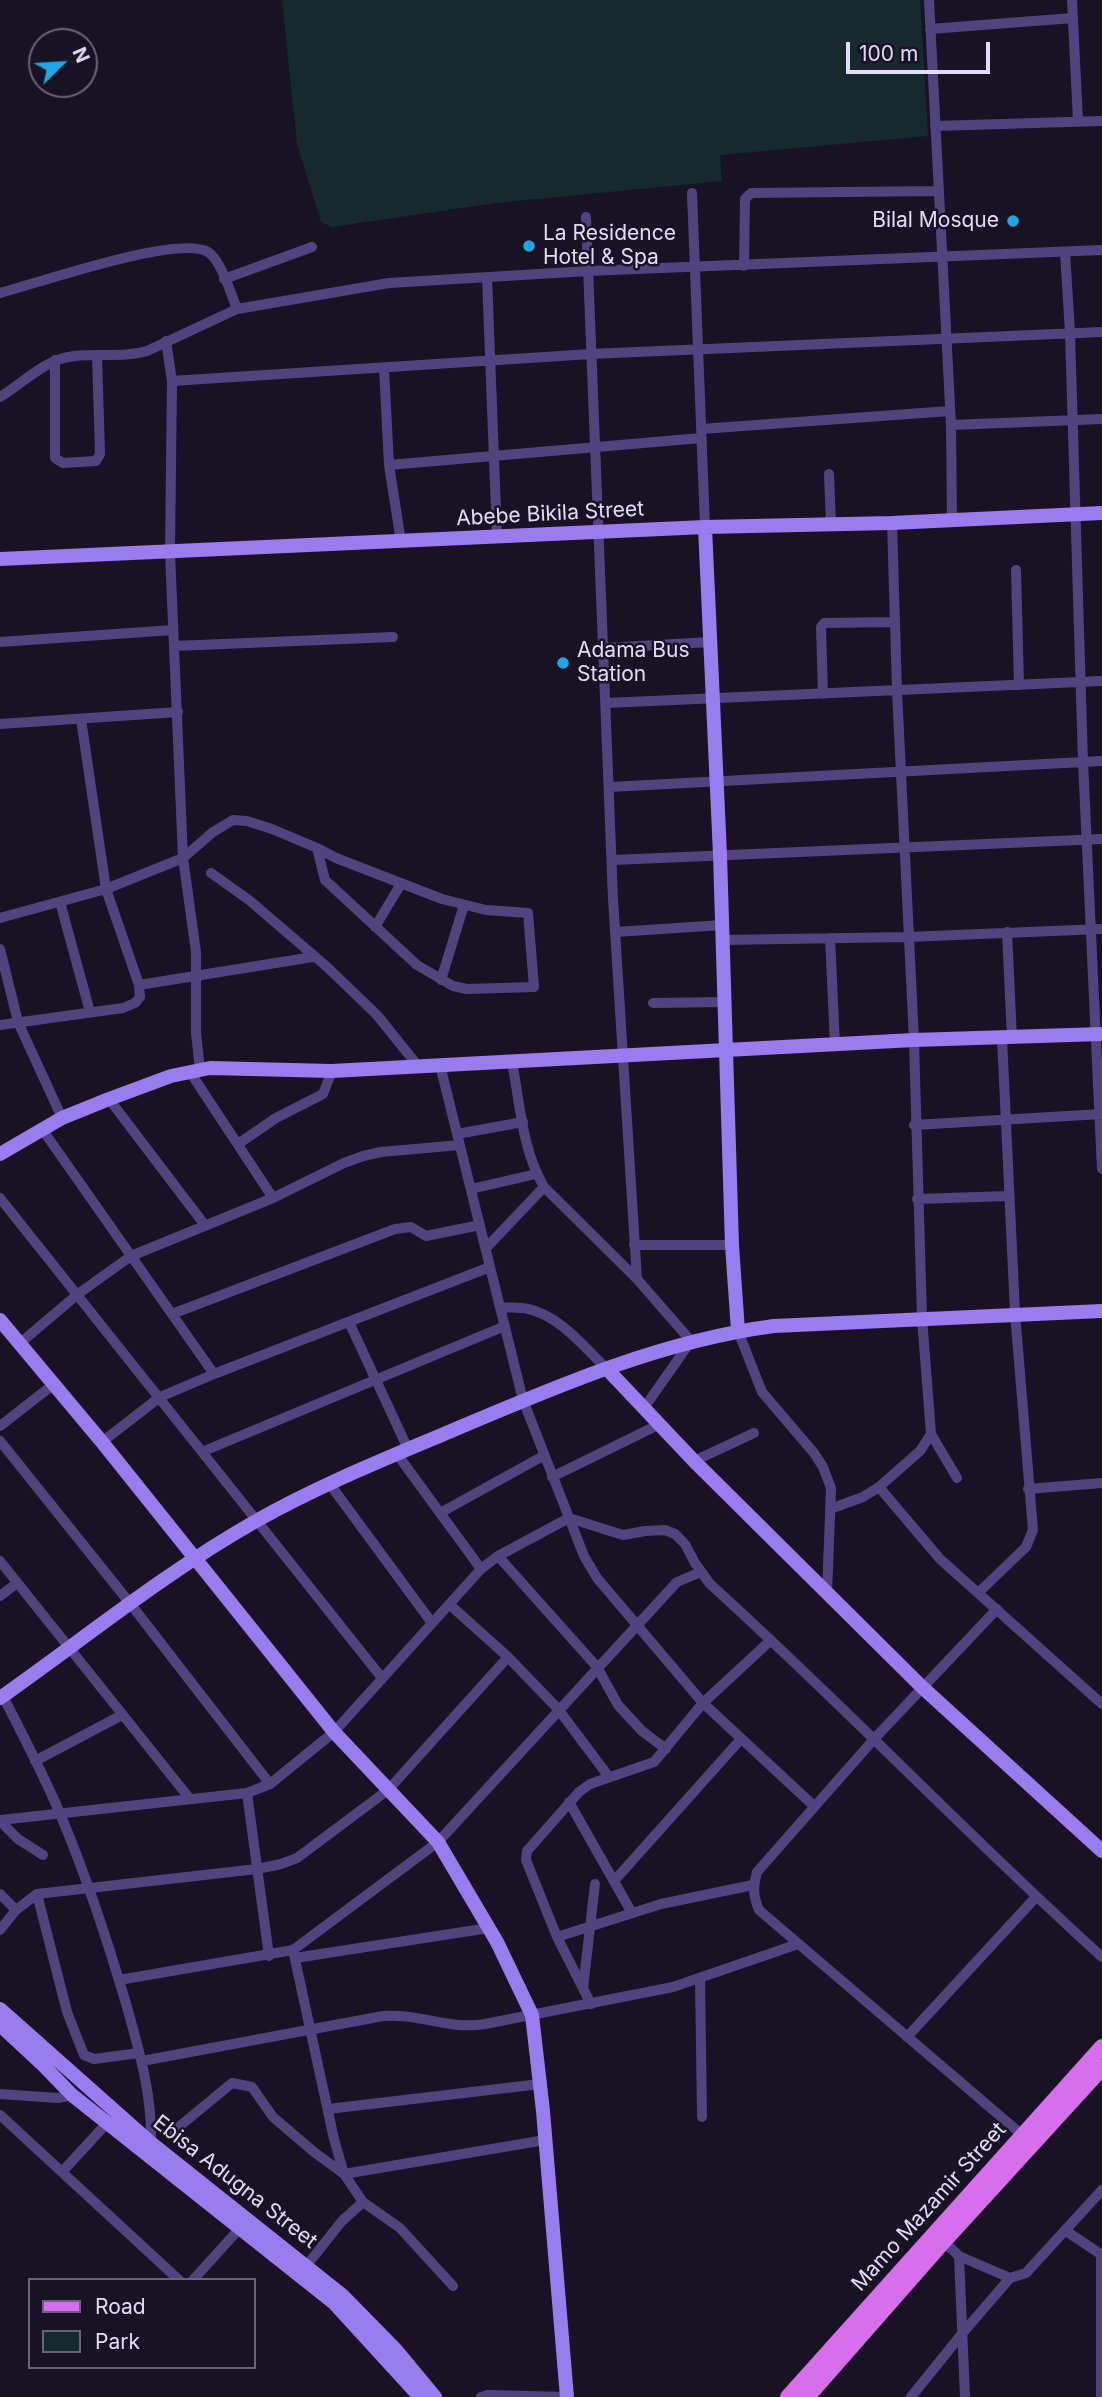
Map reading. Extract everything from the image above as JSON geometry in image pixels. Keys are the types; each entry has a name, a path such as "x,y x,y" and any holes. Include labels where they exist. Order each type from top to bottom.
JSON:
{"main road":[{"name":"Mamo Mazamir Street","path":"788,2397 1027,2140 1102,2047"},
{"name":"Mamo Mazamir Street","path":"1027,2140 1102,2068"},
{"name":"Mamo Mazamir Street","path":"807,2397 939,2237"}],"street":[{"path":"929,0 951,425 952,521"},
{"path":"1072,0 1078,121"},
{"path":"930,29 1073,18"},
{"path":"935,125 1102,121"},
{"path":"744,266 745,199 751,193 939,191"},
{"path":"692,193 720,855 732,1245 738,1331 762,1392 814,1453 831,1488 827,1594"},
{"path":"586,217 621,1056 637,1279"},
{"path":"224,279 312,247"},
{"path":"0,293 133,255 194,248 207,251 216,258 237,309"},
{"path":"0,397 55,360 97,355 132,356 237,309 389,283 588,271 1102,250"},
{"path":"1065,251 1086,840 1097,929 1102,1169"},
{"path":"487,277 497,537"},
{"path":"172,382 591,354 1102,332"},
{"path":"166,341 172,382 170,553 183,858 197,952 195,1071 273,1198"},
{"path":"55,360 55,458 63,463 96,461 100,454 97,355"},
{"path":"384,368 389,465 401,542"},
{"path":"389,465 950,411"},
{"path":"951,425 1102,419"},
{"path":"830,474 831,524"},
{"name":"Abebe Bikila Street","path":"0,559 705,527 952,521 1102,513"},
{"path":"892,523 907,937 914,1040 922,1318 932,1434 957,1478"},
{"path":"1016,570 1019,685"},
{"path":"823,694 821,627 824,623 895,622"},
{"path":"0,642 173,630"},
{"path":"174,646 393,637"},
{"path":"604,648 710,642"},
{"path":"606,703 1102,681"},
{"path":"0,724 178,712"},
{"path":"0,1025 123,1008 135,1003 140,997 139,985 106,889 82,719"},
{"path":"610,787 1102,761"},
{"path":"0,918 106,889 183,858 213,832 233,820 247,821 317,848 401,884 464,905 486,910 528,913 534,987 467,989 453,986 417,965 325,880 317,848"},
{"path":"613,860 1102,839"},
{"path":"211,873 249,900 377,1015 418,1066"},
{"path":"375,927 401,884"},
{"path":"60,902 90,1012"},
{"path":"441,979 464,905"},
{"path":"616,932 830,938 1097,929"},
{"path":"978,1593 1026,1547 1032,1530 1009,1196 1006,1120 1007,932"},
{"path":"830,938 835,1045"},
{"path":"0,949 18,1022 62,1118"},
{"path":"139,985 313,957"},
{"path":"653,1003 724,1002"},
{"path":"0,1153 62,1118 171,1076 195,1071 332,1071 914,1040 1099,1034"},
{"path":"512,1062 536,1174 544,1187 637,1279 691,1341"},
{"path":"440,1065 523,1400 543,1456 590,1568 702,1703 814,1806"},
{"path":"238,1144 276,1118 323,1094 332,1071"},
{"path":"109,1099 205,1224"},
{"path":"915,1125 1101,1114"},
{"path":"457,1134 523,1122"},
{"path":"42,1129 214,1374"},
{"path":"19,1344 78,1294 131,1256 273,1198 363,1156 460,1145"},
{"path":"471,1189 536,1174"},
{"path":"485,1248 544,1187"},
{"path":"917,1199 1009,1196"},
{"path":"0,1198 383,1678"},
{"path":"172,1314 394,1229 411,1227 426,1236 480,1224"},
{"path":"634,1245 732,1245"},
{"path":"102,1442 160,1397 490,1267"},
{"path":"500,1307 529,1309 548,1316 607,1369 695,1461 922,1687 1102,1851"},
{"path":"150,2143 149,2094 141,2057 89,1887 60,1813 2,1697 129,1602 256,1521 329,1483 523,1400 607,1369 691,1341 774,1326 1102,1311"},
{"path":"0,1320 102,1442 334,1732 438,1842 489,1928 531,2015 540,2084 567,2397 481,2397"},
{"path":"349,1322 375,1379 403,1452 440,1513 481,1569"},
{"path":"204,1451 505,1326"},
{"path":"644,1408 691,1341"},
{"path":"0,1426 54,1384"},
{"path":"552,1476 660,1424"},
{"path":"695,1461 754,1433"},
{"path":"830,1509 879,1488 920,1451 932,1434"},
{"path":"0,1441 270,1784"},
{"path":"440,1513 543,1456"},
{"path":"329,1483 432,1623"},
{"path":"1028,1489 1102,1483"},
{"path":"879,1488 940,1559 1102,1704"},
{"path":"0,1820 247,1793 270,1784 334,1732 481,1569 498,1556 569,1518 623,1535 665,1530 675,1534 685,1544 710,1584 875,1738 1036,1897 1102,1957"},
{"path":"498,1556 597,1667 618,1704 642,1731 666,1749"},
{"path":"0,1560 190,1799"},
{"path":"294,1954 438,1842 677,1582 701,1572"},
{"path":"0,1596 17,1583"},
{"path":"449,1604 508,1657 558,1709 609,1777"},
{"path":"997,1609 875,1738 757,1871 753,1897 759,1910 1027,2140"},
{"path":"591,2004 558,1937 526,1860 527,1851 569,1802 590,1784 654,1762 702,1703 771,1640"},
{"path":"0,1930 16,1910 37,1894 257,1869 297,1858 388,1790 508,1657"},
{"path":"35,1761 122,1715"},
{"path":"614,1881 741,1739"},
{"path":"247,1793 269,1956"},
{"path":"569,1802 632,1913"},
{"path":"0,1820 18,1839 43,1855"},
{"path":"583,1988 595,1884"},
{"path":"558,1937 661,1904 753,1885"},
{"path":"0,1894 16,1910"},
{"path":"37,1894 67,2012 84,2055 94,2059 141,2057 394,2015 446,2025 469,2026 673,1987 798,1944"},
{"path":"906,2037 1036,1897"},
{"path":"119,1980 269,1956 489,1928"},
{"path":"294,1954 344,2174 363,2203 400,2228 453,2286"},
{"path":"700,1978 702,2117"},
{"name":"Ebisa Adugna Street","path":"0,2009 150,2143 307,2266 367,2318 435,2397"},
{"name":"Ebisa Adugna Street","path":"0,2025 72,2095 334,2303 420,2397"},
{"path":"169,2135 232,2083 252,2087 273,2117 344,2174 545,2140"},
{"path":"328,2109 540,2084"},
{"path":"0,2094 58,2098 72,2095"},
{"path":"0,2115 176,2278"},
{"path":"62,2172 107,2123"},
{"path":"911,2397 1010,2278 1026,2273 1102,2190"},
{"path":"307,2266 342,2221 363,2203"},
{"path":"195,2278 240,2228"},
{"path":"1066,2231 1102,2255 1101,2397"},
{"path":"939,2237 958,2256 1010,2278"},
{"path":"958,2256 965,2397"}],"green space":[{"path":"282,0 920,0 928,136 720,155 722,181 496,203 332,227 321,222 297,144"}],"place":[{"name":"Bilal Mosque","path":"1013,221"},
{"name":"La Residence Hotel & Spa","path":"529,246"},
{"name":"Adama Bus Station","path":"563,663"}]}
